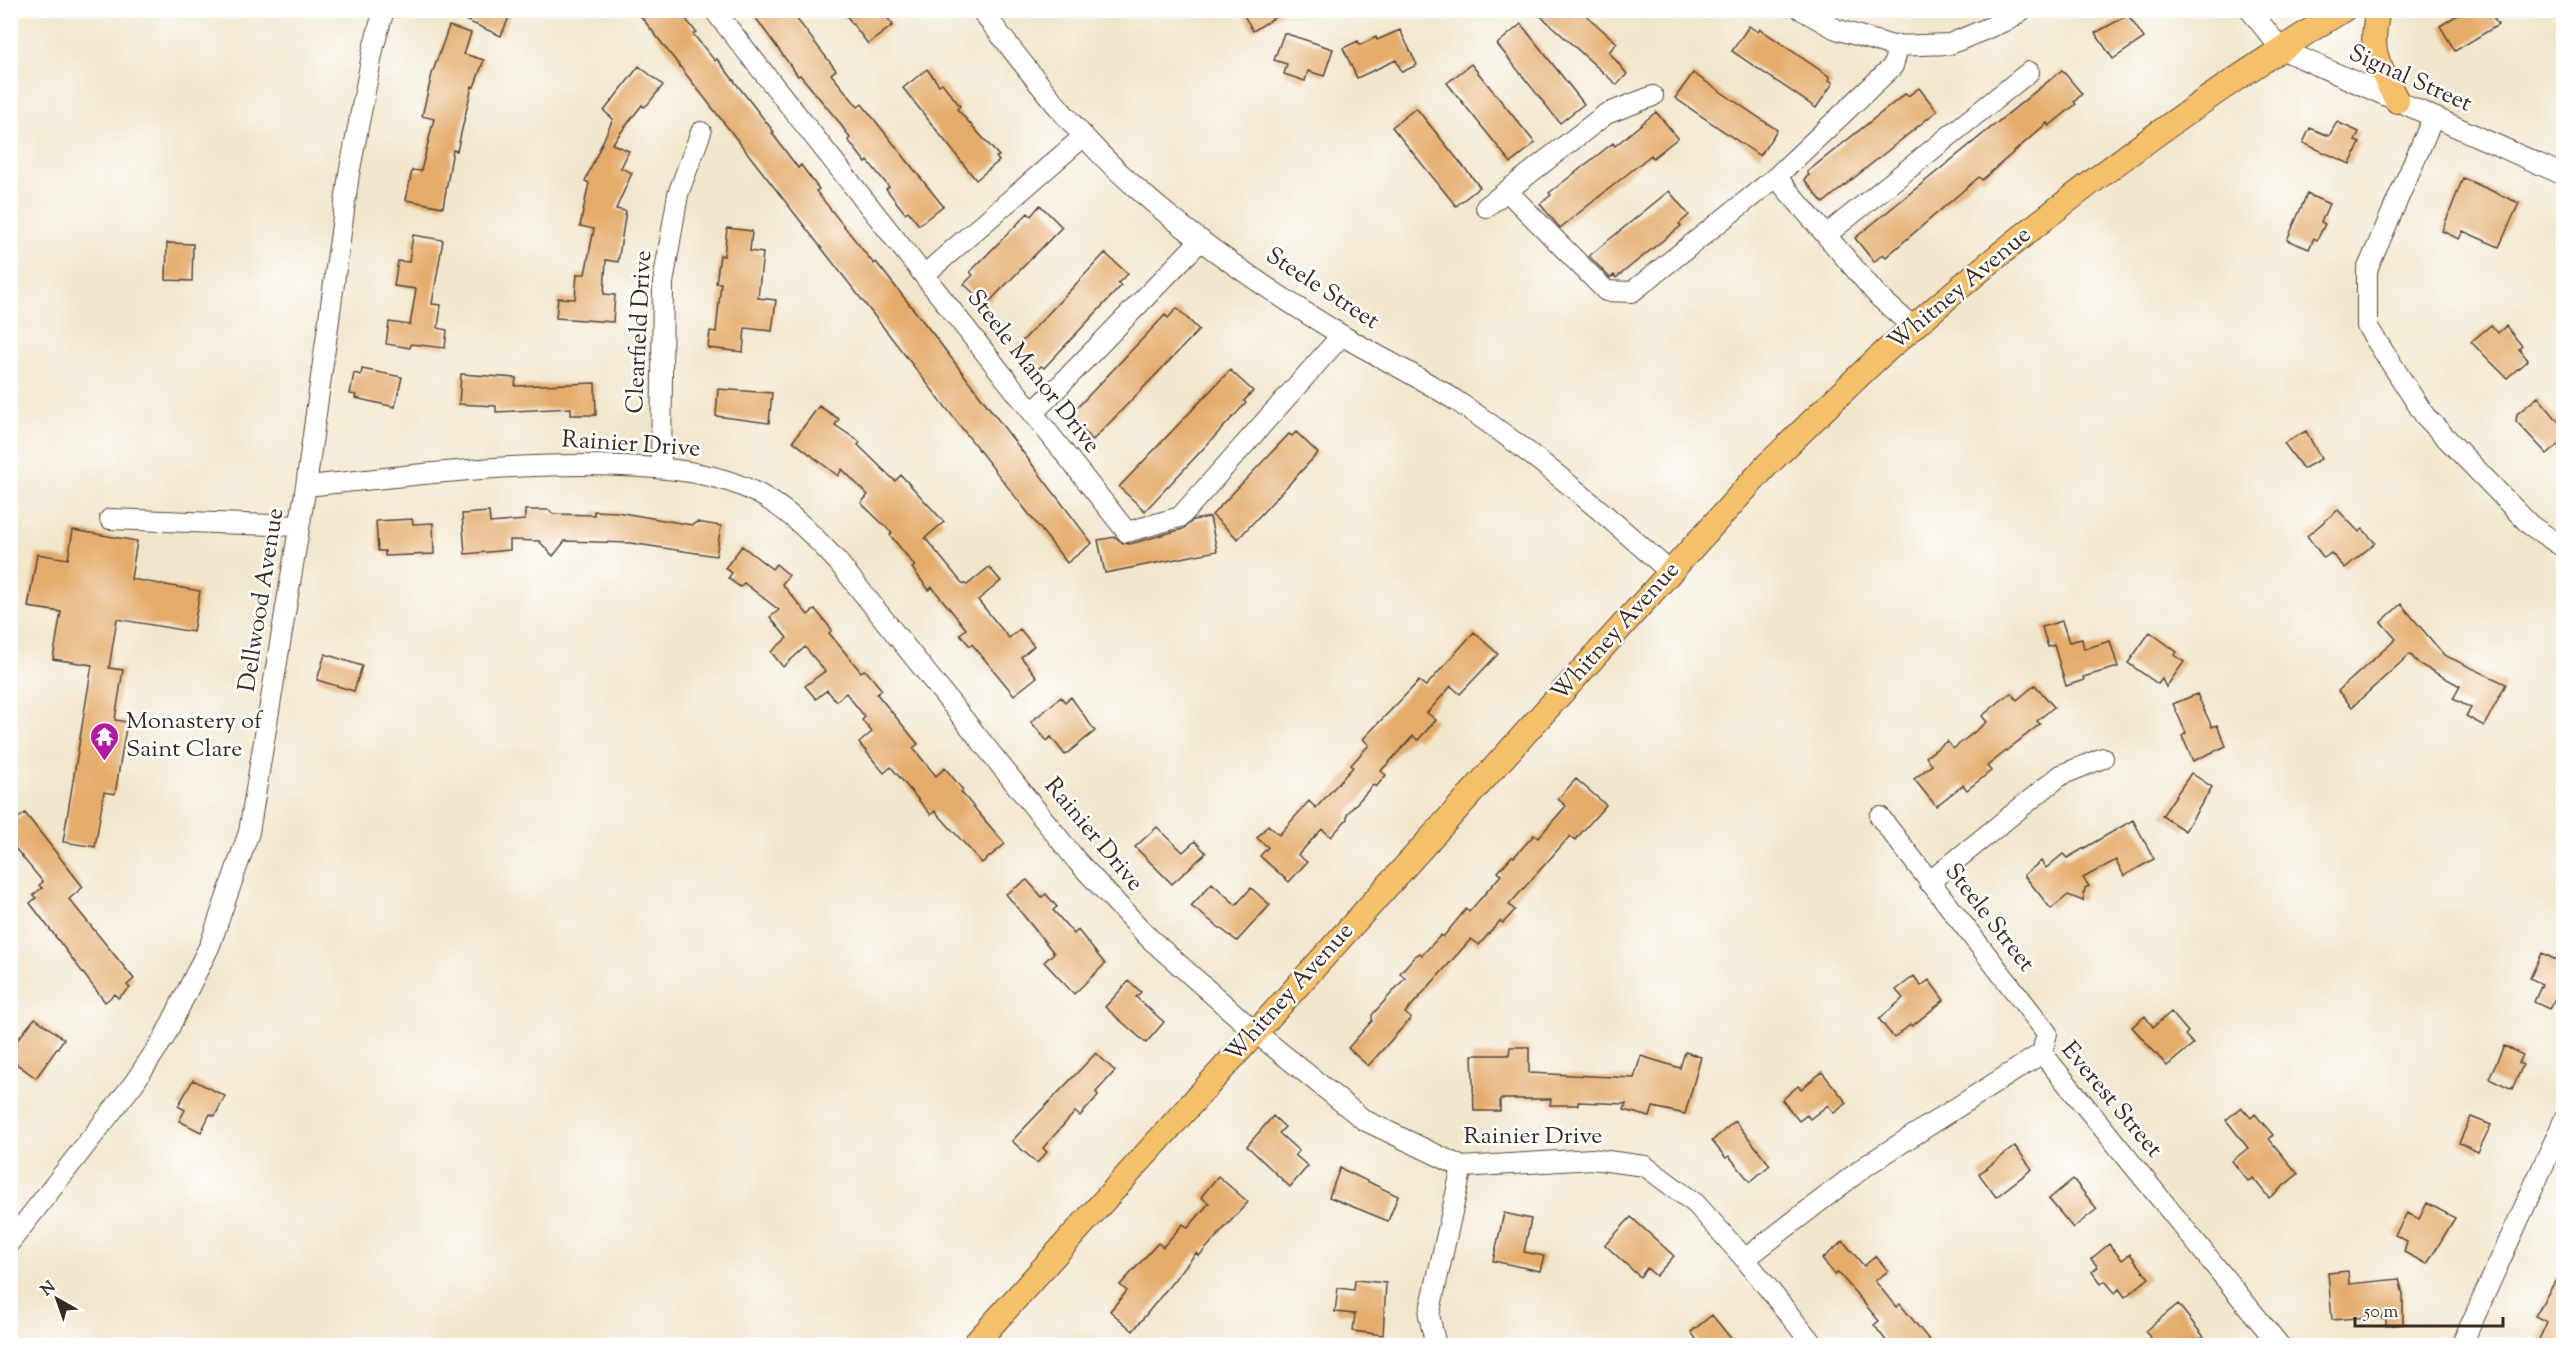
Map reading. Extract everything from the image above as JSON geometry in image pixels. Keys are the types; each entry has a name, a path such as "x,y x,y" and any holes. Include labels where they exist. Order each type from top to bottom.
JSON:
{"main road":[{"name":"Whitney Avenue","path":"973,1346 1767,465 1878,359 2034,226 2148,138 2343,10"},
{"path":"2378,10 2372,44 2378,63 2397,101"}],"street":[{"name":"Dellwood Avenue","path":"10,1242 121,1099 158,1047 210,945 249,832 306,486 349,174 374,45 384,10"},
{"name":"Steele Manor Drive","path":"714,10 1127,531 1180,517 1342,335"},
{"name":"Steele Street","path":"981,10 1084,136 1133,185 1201,240 1342,335 1459,402 1529,451 1605,513 1670,572"},
{"path":"1802,10 1836,29 1899,45 1950,44 2013,18 2022,10"},
{"name":"Signal Street","path":"2250,10 2281,49 2564,175"},
{"path":"1507,191 1606,291 1632,292 1776,177 1893,66 1899,45"},
{"path":"1826,235 2029,72"},
{"path":"1486,207 1606,114 1653,96"},
{"path":"2433,118 2367,270 2367,326 2425,416 2530,525 2564,548"},
{"name":"Clearfield Drive","path":"661,468 663,283 678,194 701,132"},
{"path":"924,275 1084,136"},
{"path":"1776,177 1880,297 1914,328"},
{"path":"1033,413 1201,240"},
{"name":"Rainier Drive","path":"306,486 561,463 661,468 716,477 759,494 801,522 838,562 1077,861 1149,938 1254,1032 1364,1120 1462,1167 1592,1160 1645,1166 1696,1204 1745,1259 1814,1346"},
{"path":"110,519 299,526"},
{"path":"1929,882 2061,775 2103,758"},
{"name":"Steele Street","path":"1880,817 2046,1033 2042,1053"},
{"name":"Everest Street","path":"1745,1259 1867,1165 2042,1053 2280,1346"},
{"path":"2461,1346 2564,1120"},
{"path":"1436,1346 1429,1315 1462,1167"}],"building":[{"path":"443,10 512,10 501,36"},
{"path":"636,10 679,10 696,32 693,34 715,61 717,59 774,132 772,133 798,168 801,165 819,189 816,191 933,334 1092,543 1067,563"},
{"path":"750,10 790,10 836,70 831,74 858,107 862,104 943,206 919,225 908,211 905,213 886,189 889,187 868,161 866,163 848,140 850,138 839,122 800,75 798,76"},
{"path":"842,10 881,10 893,25 868,44"},
{"path":"1241,10 1287,10 1253,31"},
{"path":"1534,10 1580,10 1617,43 1609,52 1627,74 1617,85"},
{"path":"2465,10 2489,10 2498,25 2455,51 2440,26"},
{"path":"2128,15 2144,38 2113,59 2095,33"},
{"path":"1521,24 1584,104 1560,123 1497,44"},
{"path":"449,26 471,33 464,54 484,60 474,87 472,86 457,151 453,150 443,207 406,200 412,170 421,171 434,119 422,116 432,74"},
{"path":"1749,26 1758,32 1760,29 1830,77 1829,80 1833,83 1816,108 1732,51"},
{"path":"1400,30 1417,65 1402,72 1396,60 1357,78 1343,48 1358,41 1360,45 1376,37 1377,40"},
{"path":"1284,33 1333,49 1324,76 1308,71 1305,81 1284,74 1287,64 1274,60"},
{"path":"1471,64 1535,143 1511,163 1447,83"},
{"path":"639,66 663,85 648,104 644,107 642,105 612,144 629,151 621,168 632,173 616,209 626,211 618,262 606,260 604,294 615,295 613,322 556,318 558,298 575,299 577,274 585,274 594,229 580,226 589,183 585,181 613,119 604,111"},
{"path":"927,69 939,85 942,83 960,106 957,109 999,156 996,157 999,161 976,180 903,88"},
{"path":"2062,70 2082,94 2074,102 2076,104 2049,126 2047,123 1982,180 1979,177 1886,257 1883,254 1874,262 1855,238"},
{"path":"1693,73 1777,130 1760,156 1675,98"},
{"path":"1919,88 1937,111 1823,203 1804,179 1809,175 1807,172 1905,94 1908,96"},
{"path":"1416,108 1480,187 1456,206 1392,127"},
{"path":"1656,112 1678,138 1653,158 1651,155 1560,228 1540,204 1551,195 1549,193 1613,143 1615,146"},
{"path":"2337,122 2359,132 2355,141 2360,143 2350,164 2303,143 2310,128 2329,136"},
{"path":"2463,178 2519,203 2499,247 2463,231 2459,239 2442,231"},
{"path":"1669,191 1689,215 1679,224 1681,226 1616,278 1614,275 1610,278 1589,256"},
{"path":"2307,194 2329,204 2321,222 2325,224 2317,240 2314,238 2309,249 2287,240"},
{"path":"1040,205 1062,227 986,305 964,284 973,275 970,272 1028,213 1031,216"},
{"path":"727,228 752,231 750,251 763,253 758,298 776,300 772,331 745,328 743,352 708,348 710,331 716,332 721,283 716,283 720,255 724,256"},
{"path":"413,235 443,240 432,304 441,305 438,328 447,330 445,348 411,344 410,348 386,344 389,322 410,325 416,289 394,286 398,261 409,262"},
{"path":"167,243 193,244 192,281 166,280"},
{"path":"1105,253 1128,274 1118,283 1121,286 1044,368 1041,366 1037,370 1015,349"},
{"path":"1177,308 1199,330 1093,440 1071,419 1075,414 1073,412 1165,315 1168,318"},
{"path":"2491,325 2498,333 2506,326 2522,346 2519,349 2528,360 2507,378 2471,342"},
{"path":"362,369 402,377 395,407 355,398 356,395 350,394 354,373 361,375"},
{"path":"1230,370 1253,391 1244,401 1246,403 1145,511 1119,487"},
{"path":"461,374 516,378 515,386 595,383 596,415 571,415 571,408 496,412 496,406 459,404"},
{"path":"718,389 772,393 769,423 716,416"},
{"path":"2538,397 2564,428 2564,440 2547,454 2516,421 2517,414"},
{"path":"819,406 839,419 835,425 860,442 858,445 895,481 901,475 944,522 925,538 962,583 967,585 989,567 1001,581 978,600 1009,638 1020,629 1034,646 1021,657 1037,677 1014,695 972,644 970,646 960,634 966,629 932,587 929,590 915,572 912,568 915,566 890,535 892,533 861,503 868,495 842,469 838,476 793,441"},
{"path":"2306,431 2321,459 2303,469 2284,443"},
{"path":"1296,432 1318,453 1238,539 1212,515 1289,434 1292,436"},
{"path":"525,510 549,510 553,514 594,515 594,511 617,512 692,525 697,522 721,526 716,556 630,543 565,541 553,556 539,541 510,540 510,550 465,554 462,514 489,512 490,523 525,520"},
{"path":"2338,510 2359,532 2363,529 2375,543 2345,568 2331,553 2324,558 2307,536"},
{"path":"1210,517 1217,551 1105,573 1098,540 1115,537 1123,543 1130,544 1183,529 1193,520"},
{"path":"412,519 413,524 433,523 434,554 385,556 385,551 378,551 376,521"},
{"path":"73,530 137,541 131,579 200,591 193,632 117,619 109,668 123,670 115,720 127,722 115,794 104,792 95,847 63,842 92,665 53,659 61,612 28,607 37,554 68,559"},
{"path":"742,546 772,569 776,564 789,575 782,584 808,615 815,609 832,630 829,633 861,672 864,670 867,672 882,690 877,694 918,744 913,748 936,776 945,768 963,790 961,792 1005,844 982,863 935,811 931,815 891,767 884,773 859,743 872,732 862,720 865,717 846,693 836,701 827,690 816,699 805,686 825,671 805,647 783,667 771,652 787,638 770,617 779,610 744,583 740,587 728,578 732,573 725,568"},
{"path":"2401,604 2444,655 2506,684 2484,726 2466,716 2471,708 2453,699 2460,686 2419,664 2410,654 2352,707 2338,691 2396,639 2381,622"},
{"path":"2062,621 2069,642 2082,639 2084,649 2110,641 2118,667 2083,677 2084,680 2066,686 2054,645 2048,647 2042,627"},
{"path":"1474,632 1498,654 1460,694 1451,686 1427,713 1436,720 1418,740 1413,736 1381,771 1386,775 1376,787 1373,785 1347,814 1347,819 1331,837 1322,829 1298,855 1307,862 1289,882 1260,856 1268,847 1257,838 1268,825 1279,835 1309,801 1316,808 1353,767 1351,765 1369,745 1363,739 1419,681 1426,686"},
{"path":"2150,632 2177,652 2175,655 2184,662 2166,687 2162,679 2158,684 2128,663"},
{"path":"325,654 362,666 354,691 317,680"},
{"path":"2035,685 2054,707 2037,721 2040,724 1987,766 1991,771 1967,790 1963,785 1936,806 1914,779 1932,765 1926,757 1947,741 1953,749 1987,722 1982,716 2000,701 2011,693 2017,700"},
{"path":"2197,694 2212,727 2217,725 2226,746 2193,761 2182,736 2186,733 2173,704"},
{"path":"1061,697 1065,702 1071,697 1095,731 1065,755 1051,737 1047,741 1031,722"},
{"path":"2191,773 2212,787 2185,831 2162,816"},
{"path":"1576,779 1606,805 1575,840 1570,836 1509,905 1515,910 1503,923 1500,921 1479,945 1471,939 1405,1013 1411,1018 1368,1066 1348,1048 1372,1021 1372,1015 1405,978 1400,973 1415,956 1420,953 1422,955 1441,935 1443,937 1466,909 1469,912 1501,875 1498,872 1512,856 1514,857 1534,835 1538,838 1566,806 1558,799"},
{"path":"25,813 83,887 69,899 134,979 127,985 130,988 118,998 115,994 105,1002 30,903 36,898 33,895 42,888 39,885 43,882 10,842 10,825"},
{"path":"2133,820 2154,859 2124,876 2116,860 2083,878 2089,886 2085,888 2083,901 2068,895 2051,909 2024,875 2041,861 2046,868 2063,854 2067,858"},
{"path":"1157,827 1183,852 1195,841 1206,853 1172,884 1135,847"},
{"path":"1027,880 1042,897 1046,894 1057,907 1053,910 1074,934 1078,930 1105,964 1074,994 1044,962 1054,953 1006,894"},
{"path":"1212,883 1236,905 1251,888 1270,905 1237,941 1191,906"},
{"path":"2542,953 2564,964 2564,983 2549,1009 2534,1002 2542,984 2530,978"},
{"path":"1914,976 1921,986 1929,980 1944,1000 1894,1038 1879,1019 1903,998 1896,990"},
{"path":"1129,981 1141,992 1136,997 1164,1022 1146,1043 1105,1007"},
{"path":"2171,1012 2188,1032 2185,1035 2193,1044 2167,1066 2132,1027 2145,1016 2153,1027"},
{"path":"35,1018 64,1039 36,1078 10,1059 10,1049"},
{"path":"2504,1046 2523,1055 2519,1063 2523,1065 2512,1089 2489,1078"},
{"path":"1510,1047 1529,1047 1529,1073 1634,1078 1641,1056 1680,1068 1685,1052 1701,1057 1685,1114 1653,1107 1650,1117 1624,1110 1626,1104 1578,1102 1578,1105 1550,1105 1551,1099 1500,1099 1500,1111 1474,1111 1472,1055 1509,1055"},
{"path":"1096,1053 1115,1071 1096,1092 1098,1095 1080,1116 1075,1112 1043,1148 1047,1152 1037,1163 1012,1141"},
{"path":"1822,1072 1847,1103 1834,1113 1828,1105 1810,1119 1807,1115 1799,1121 1782,1100 1798,1086 1801,1089"},
{"path":"193,1080 225,1096 215,1116 210,1114 201,1132 179,1121 185,1110 178,1106"},
{"path":"2241,1107 2251,1118 2255,1114 2273,1135 2269,1139 2298,1174 2269,1198 2253,1178 2248,1181 2232,1161 2248,1148 2226,1120"},
{"path":"1273,1116 1285,1127 1279,1133 1299,1151 1295,1155 1308,1166 1290,1187 1247,1146"},
{"path":"2471,1117 2491,1125 2478,1152 2459,1143"},
{"path":"1735,1121 1770,1165 1750,1182 1729,1156 1726,1158 1712,1141"},
{"path":"2015,1146 2032,1169 1996,1197 1979,1174"},
{"path":"1340,1168 1398,1196 1388,1221 1329,1197"},
{"path":"1218,1176 1248,1202 1199,1256 1196,1253 1133,1331 1110,1311 1127,1291 1120,1285 1158,1243 1163,1247 1183,1224 1188,1228 1209,1203 1201,1197"},
{"path":"2073,1179 2097,1209 2073,1228 2049,1199"},
{"path":"2427,1203 2455,1218 2427,1264 2404,1252 2407,1241 2395,1235 2407,1213 2419,1219"},
{"path":"1504,1213 1531,1219 1524,1252 1544,1256 1540,1271 1493,1261"},
{"path":"1631,1217 1674,1256 1656,1276 1647,1268 1640,1277 1605,1245"},
{"path":"1843,1241 1864,1266 1876,1256 1888,1271 1875,1281 1896,1307 1900,1304 1934,1346 1890,1346 1874,1325 1879,1321 1838,1272 1835,1275 1822,1259"},
{"path":"2109,1244 2122,1260 2130,1254 2149,1278 2125,1297 2119,1289 2115,1293 2105,1281 2101,1284 2092,1272 2098,1267 2091,1259"},
{"path":"2564,1266 2564,1346 2536,1346 2547,1322 2535,1316"},
{"path":"2348,1271 2349,1284 2399,1279 2403,1294 2403,1324 2386,1326 2386,1319 2382,1319 2381,1316 2332,1320 2328,1273"},
{"path":"1355,1280 1386,1283 1383,1335 1353,1331 1355,1314 1335,1312 1338,1288 1354,1290"},
{"path":"2178,1304 2204,1337 2201,1338 2207,1346 2157,1346 2145,1331"},
{"path":"1712,1315 1737,1346 1701,1346 1691,1332"}],"place":[{"name":"Monastery of Saint Clare","path":"105,762"}]}
